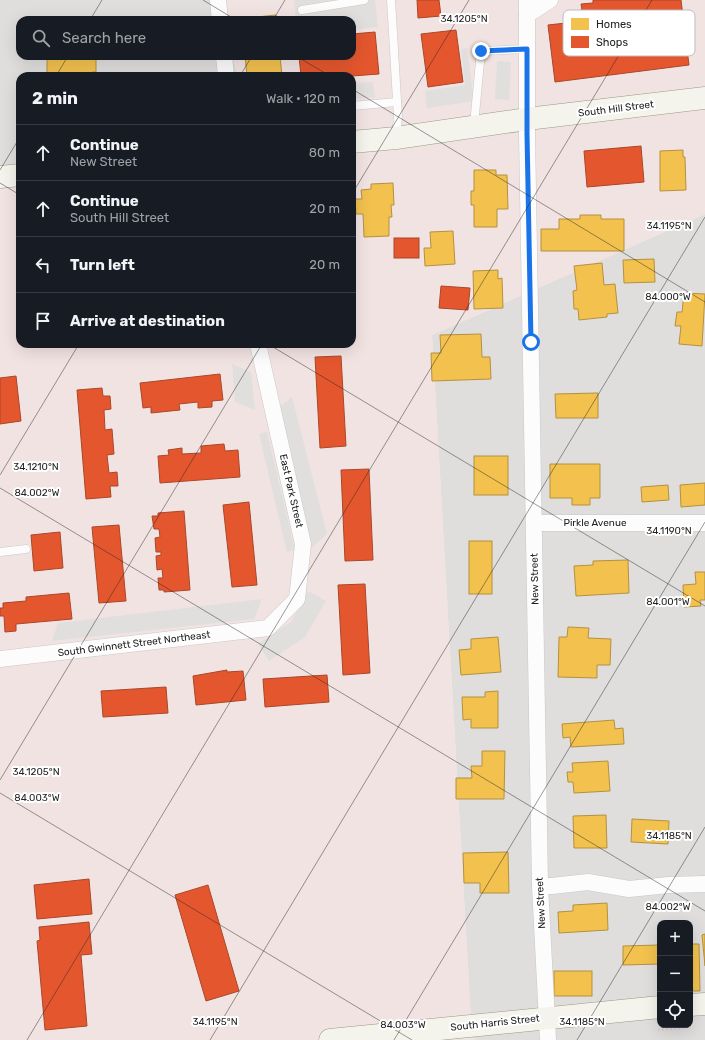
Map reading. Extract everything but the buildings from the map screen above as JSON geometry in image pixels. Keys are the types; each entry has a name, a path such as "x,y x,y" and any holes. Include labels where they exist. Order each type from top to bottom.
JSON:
{"street":[{"path":"218,0 220,16"},
{"path":"527,119 527,8 550,0"},
{"path":"224,60 226,72"},
{"name":"South Hill Street","path":"356,142 396,138 527,119 705,98"},
{"name":"New Street","path":"527,119 540,886 548,1040"},
{"path":"0,177 16,175"},
{"name":"East Park Street","path":"259,348 303,544 297,599 268,628"},
{"name":"Pirkle Avenue","path":"534,523 705,523"},
{"name":"South Gwinnett Street Northeast","path":"0,659 268,628"},
{"path":"540,886 588,882 629,889 669,885 705,884"},
{"path":"693,1005 705,1004"},
{"name":"South Harris Street","path":"330,1040 548,1017 657,1008"}],"lane":[{"path":"302,10 364,0"},
{"path":"391,0 397,102 396,138"},
{"path":"474,126 481,51 527,49"},
{"path":"356,106 397,102"},
{"path":"0,552 26,549"}],"shaded area":[{"path":"0,0 221,0 224,16 16,16 16,60 234,60 236,72 16,72 16,175 0,177"},
{"path":"221,0 705,0 705,214 432,335 472,1038 476,1040 0,1040 0,177 16,175 16,348 356,348 356,72 236,72 234,60 356,60 356,16 224,16"},
{"path":"294,0 375,0 378,27 356,30 356,16 296,16"},
{"path":"467,48 474,101 427,108 425,91 465,85 461,49"},
{"path":"497,61 511,62 509,100 495,99"},
{"path":"373,82 375,97 356,99 356,83"},
{"path":"705,214 705,1040 476,1040 472,1038 432,335"},
{"path":"232,364 251,372 255,410 235,402"},
{"path":"292,397 327,534 311,548 280,407"},
{"path":"267,432 295,550 287,552 259,434"},
{"path":"308,591 326,601 305,637 269,661 258,644 291,622"},
{"path":"262,599 254,619 52,641 58,623"}],"route":[{"path":"481,51 527,49 526,100 531,342"}]}
